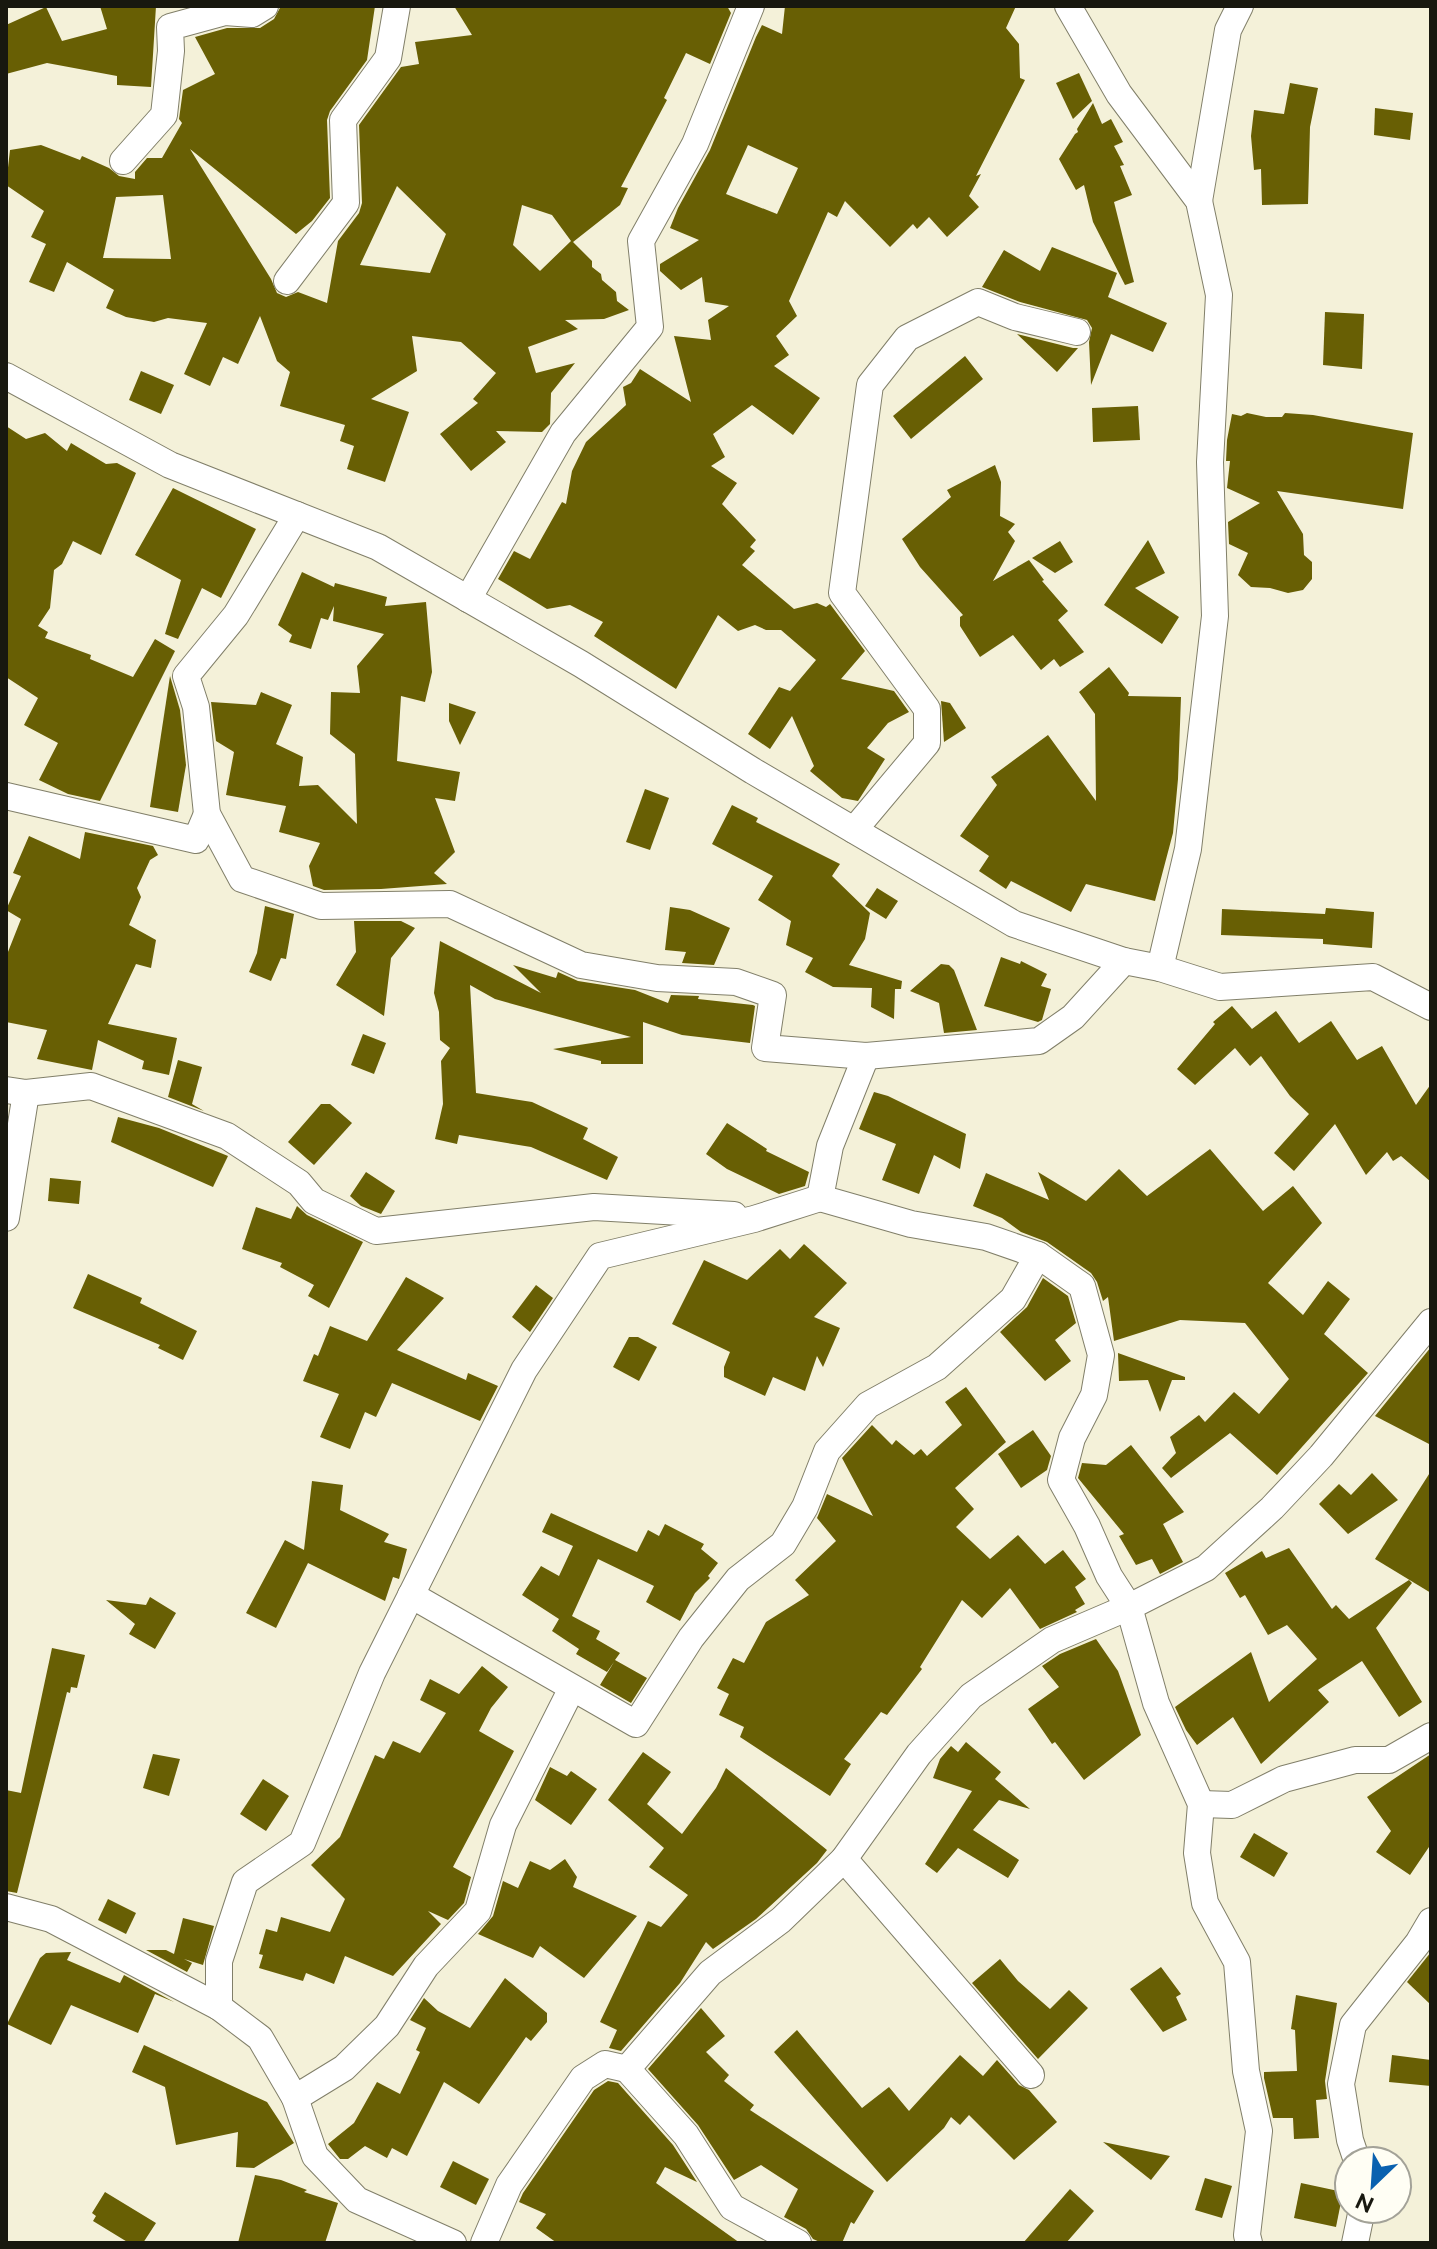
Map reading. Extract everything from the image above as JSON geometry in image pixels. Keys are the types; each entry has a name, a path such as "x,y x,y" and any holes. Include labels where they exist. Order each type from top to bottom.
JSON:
{"street":[{"path":"123,161 164,115 171,51 170,27 225,12 252,14 265,6"},
{"path":"287,281 346,203 343,120 388,58 397,6"},
{"path":"468,599 563,433 650,327 641,241 695,144 751,6"},
{"path":"1068,6 1119,94 1199,201"},
{"path":"1160,968 1188,849 1215,616 1210,462 1219,295 1199,201 1228,30 1240,6"},
{"path":"854,830 927,743 927,709 842,593 870,385 907,338 978,302 1015,317 1077,332"},
{"path":"6,376 170,465 378,547 581,664 753,771 1014,924 1124,961 1160,968 1220,987 1373,977 1431,1007"},
{"path":"297,515 236,615 186,676 196,707 207,814 242,879 321,906 450,904 581,965 657,978 736,982 773,995 765,1048 866,1056 1039,1041 1073,1017 1124,961"},
{"path":"6,796 196,840 207,814"},
{"path":"820,1198 830,1146 866,1056"},
{"path":"6,1218 16,1091 91,1086 227,1136 299,1183 314,1201 376,1231 594,1207 760,1217"},
{"path":"219,2007 219,1961 245,1882 302,1843 372,1673 524,1370 600,1256 760,1217 820,1198 911,1224 986,1237 1038,1255 1082,1286 1101,1355 1094,1395 1072,1438 1061,1480 1087,1526 1109,1576 1129,1607 1156,1703 1201,1804 1197,1853 1205,1903 1237,1962 1246,2071 1259,2131 1247,2235 1249,2243"},
{"path":"411,1595 636,1724 691,1638 738,1579 783,1544 805,1507 827,1451 868,1405 937,1367 1013,1299 1038,1255"},
{"path":"627,2069 710,1973 781,1920 844,1859 919,1754 971,1696 1052,1640 1129,1607 1206,1568 1272,1508 1321,1456 1431,1322"},
{"path":"295,2098 344,2068 387,2026 426,1966 478,1911 503,1825 572,1688"},
{"path":"1201,1804 1232,1805 1284,1779 1355,1760 1389,1760 1431,1736"},
{"path":"844,1859 1031,2075"},
{"path":"6,1907 51,1919 219,2007 260,2038 295,2098 315,2156 357,2200 453,2243"},
{"path":"1352,2145 1341,2084 1353,2025 1418,1943 1431,1921"},
{"path":"484,2243 509,2185 583,2078 605,2064 627,2069 686,2135 732,2207 798,2243"}],"building":[{"path":"100,6 156,6 151,87 117,85 117,76 47,63 6,74 6,25 46,7 62,41 107,29"},
{"path":"281,6 375,6 367,60 330,111 327,120 330,198 312,221 296,234 190,149 277,293 286,297 298,292 327,303 338,241 359,213 362,203 359,125 401,67 419,64 415,42 472,35 454,6 727,6 731,13 710,64 686,53 664,98 667,100 621,187 628,188 620,205 573,242 592,261 592,267 601,274 602,280 616,292 617,301 629,310 604,319 565,320 578,329 528,347 536,373 575,363 551,393 550,424 542,432 496,431 506,442 471,471 440,434 478,403 473,399 496,373 461,342 412,336 417,371 371,399 409,412 385,482 347,469 354,446 340,441 345,425 280,406 290,372 277,361 260,316 238,364 223,357 210,386 184,374 207,323 168,318 154,322 126,317 106,308 114,290 67,262 54,292 29,282 46,244 31,237 44,211 6,185 10,150 41,145 80,160 82,156 119,176 135,179 135,172 147,158 162,158 182,123 179,119 183,90 215,74 195,37 227,28 260,28 274,19","holes":["397,186 446,234 430,273 360,265","163,195 171,259 103,258 116,197","522,205 552,215 571,241 540,271 513,245"]},
{"path":"785,6 1016,6 1006,28 1019,44 1020,78 1025,80 976,176 981,174 969,196 979,207 947,237 929,217 917,229 913,224 890,247 845,201 837,217 828,212 789,301 797,316 776,336 789,355 774,366 820,398 793,435 752,405 713,434 725,457 711,466 737,483 722,504 756,540 750,547 755,551 742,565 794,609 817,603 826,607 830,604 865,651 841,679 894,691 909,712 888,723 867,748 885,759 858,801 842,798 810,771 814,766 792,716 770,749 748,734 779,687 790,691 816,660 781,630 766,630 755,625 738,631 718,615 676,689 594,636 603,622 570,605 547,609 498,579 514,551 530,559 562,502 566,504 572,471 586,442 626,405 623,387 631,383 640,369 691,402 674,336 711,340 708,320 729,306 705,302 702,277 681,290 660,271 660,264 699,240 670,228 678,208 710,150 762,25 782,34","holes":["748,145 798,168 777,214 726,194"]},
{"path":"1079,73 1092,101 1073,119 1056,83"},
{"path":"1290,83 1318,88 1310,127 1308,204 1262,205 1261,169 1254,170 1251,136 1254,110 1284,114"},
{"path":"1093,103 1102,124 1111,119 1123,142 1114,146 1124,165 1120,166 1132,195 1114,202 1134,282 1125,285 1093,222 1084,185 1076,190 1059,159"},
{"path":"1375,108 1413,113 1410,140 1374,135"},
{"path":"1052,247 1117,273 1108,297 1167,323 1153,352 1111,334 1091,385 1089,342 1092,328 1087,320 1020,302 982,287 1004,250 1040,271"},
{"path":"1325,312 1364,314 1362,369 1323,365"},
{"path":"1017,334 1073,348 1078,348 1057,372"},
{"path":"965,356 983,379 911,439 893,416"},
{"path":"141,371 174,385 161,414 129,400"},
{"path":"1138,406 1140,440 1093,442 1092,408"},
{"path":"1247,413 1266,417 1282,417 1285,413 1313,415 1413,433 1403,509 1277,491 1303,534 1304,555 1312,562 1312,579 1303,590 1288,593 1251,587 1238,575 1248,553 1229,544 1228,522 1260,503 1227,488 1230,461 1226,461 1227,440 1232,414 1241,416"},
{"path":"6,426 26,439 45,433 67,451 71,443 106,464 117,463 136,473 101,555 73,541 62,564 54,570 50,608 38,626 48,632 45,638 91,655 90,659 133,677 155,639 175,651 100,801 68,794 39,780 58,743 24,725 38,698 6,677"},
{"path":"995,465 1001,482 1000,516 1015,524 1008,532 1015,541 993,581 1029,560 1042,581 1068,611 1058,620 1084,652 1060,667 1054,659 1041,670 1013,635 980,657 960,626 963,615 920,567 902,539 951,497 947,490"},
{"path":"173,488 256,529 221,598 202,588 178,639 165,634 181,580 135,555"},
{"path":"1148,540 1165,573 1135,588 1179,617 1162,644 1104,605"},
{"path":"1060,541 1073,562 1055,573 1032,558"},
{"path":"302,572 334,587 335,583 387,597 385,606 426,602 432,672 425,702 401,696 397,761 460,772 455,801 435,798 455,852 434,873 447,884 324,890 313,886 309,866 320,843 279,832 286,806 226,795 234,752 216,741 211,702 256,705 261,692 292,705 276,744 303,757 299,786 318,785 357,824 355,754 330,734 331,692 360,693 357,666 384,634 333,621 334,606 328,620 321,618 311,649 289,642 292,635 278,625"},
{"path":"1109,667 1129,693 1128,696 1181,697 1173,833 1155,901 1086,884 1071,912 1011,881 1006,889 979,871 989,856 960,836 997,785 991,777 1048,735 1096,801 1095,714 1079,692"},
{"path":"170,676 180,710 186,765 178,812 150,807"},
{"path":"941,701 950,703 966,728 944,742"},
{"path":"449,703 476,712 460,745 449,721"},
{"path":"645,789 669,798 650,850 626,842"},
{"path":"732,805 758,818 756,822 840,864 832,876 870,913 865,939 849,965 902,981 901,989 895,989 894,1019 871,1007 872,988 833,987 805,972 813,958 786,945 791,921 758,900 773,876 712,844"},
{"path":"85,832 153,846 158,855 150,860 137,888 141,897 129,925 156,940 151,968 136,964 108,1024 177,1038 169,1075 142,1069 144,1061 98,1040 92,1070 37,1059 47,1030 6,1022 6,957 21,919 6,910 21,876 13,873 29,836 80,859"},
{"path":"877,888 898,901 886,919 865,906"},
{"path":"265,906 294,914 286,959 281,958 271,981 249,972 257,953"},
{"path":"670,907 690,910 730,928 714,965 682,963 686,952 665,950"},
{"path":"1326,908 1374,912 1372,948 1323,944 1323,939 1221,935 1222,909 1325,914"},
{"path":"354,921 401,921 415,928 391,958 384,1016 336,985 356,952"},
{"path":"440,941 541,993 513,965 556,978 558,972 578,981 635,990 668,1003 671,995 753,1005 750,1043 682,1035 643,1022 643,1064 601,1064 601,1061 553,1049 631,1037 495,999 470,985 476,1093 532,1102 588,1128 583,1139 618,1157 607,1180 531,1147 459,1135 457,1144 435,1139 443,1104 441,1061 450,1048 440,1040 439,1012 434,993"},
{"path":"1001,957 1020,964 1021,961 1047,974 1041,986 1051,989 1042,1020 1038,1022 984,1006"},
{"path":"941,964 949,965 954,970 977,1030 944,1033 939,1003 910,991"},
{"path":"1232,1006 1252,1029 1276,1011 1299,1043 1331,1021 1357,1060 1382,1046 1416,1105 1431,1084 1431,1182 1401,1156 1393,1161 1387,1152 1366,1175 1335,1124 1294,1171 1274,1153 1309,1114 1290,1096 1261,1056 1250,1066 1235,1048 1195,1085 1177,1069 1215,1024 1213,1022"},
{"path":"363,1034 386,1043 374,1074 351,1065"},
{"path":"178,1060 202,1067 192,1104 204,1111 168,1097"},
{"path":"874,1092 966,1134 960,1169 934,1155 919,1194 882,1180 896,1144 859,1129"},
{"path":"321,1104 330,1104 352,1123 314,1165 288,1142"},
{"path":"118,1117 159,1128 228,1156 213,1187 111,1142"},
{"path":"727,1123 766,1151 809,1172 805,1186 779,1194 727,1169 706,1154"},
{"path":"1210,1149 1263,1211 1293,1186 1322,1223 1268,1283 1303,1315 1328,1281 1350,1299 1324,1334 1368,1373 1277,1475 1230,1433 1171,1478 1162,1468 1176,1453 1170,1437 1199,1415 1205,1422 1234,1392 1259,1414 1289,1379 1245,1323 1180,1320 1114,1341 1108,1297 1103,1301 1091,1273 1047,1242 973,1206 986,1173 1049,1200 1038,1172 1086,1201 1119,1169 1147,1196"},
{"path":"366,1172 395,1191 381,1214 361,1206 350,1196"},
{"path":"50,1178 81,1181 79,1204 48,1201"},
{"path":"297,1206 307,1215 363,1242 329,1308 308,1296 314,1285 280,1267 282,1263 242,1249 256,1207 291,1219"},
{"path":"804,1244 847,1283 814,1317 840,1328 823,1367 817,1356 805,1391 773,1377 765,1396 724,1377 730,1352 672,1324 704,1260 747,1280 780,1249 790,1259"},
{"path":"88,1274 142,1298 140,1303 197,1331 183,1360 158,1348 160,1345 73,1308"},
{"path":"406,1277 444,1298 397,1350 466,1380 468,1373 498,1386 480,1421 392,1383 376,1417 365,1412 350,1449 320,1437 339,1394 303,1381 314,1354 318,1356 330,1326 367,1341"},
{"path":"1043,1278 1068,1296 1076,1323 1055,1340 1071,1361 1045,1381 1000,1332 1027,1307"},
{"path":"536,1285 553,1298 530,1332 512,1317"},
{"path":"629,1337 638,1337 657,1347 639,1381 613,1367"},
{"path":"1431,1347 1431,1445 1375,1416"},
{"path":"1118,1353 1185,1377 1185,1380 1172,1380 1160,1412 1148,1380 1119,1381"},
{"path":"966,1387 1006,1442 955,1488 974,1509 956,1527 990,1559 1018,1535 1045,1564 1063,1550 1086,1579 1075,1587 1085,1604 1075,1610 1077,1612 1040,1629 1010,1588 982,1618 962,1600 920,1667 922,1669 887,1715 881,1712 844,1759 851,1764 830,1796 740,1737 744,1727 719,1715 729,1694 717,1688 733,1658 744,1663 766,1622 809,1595 795,1580 836,1541 817,1518 827,1494 873,1516 842,1458 872,1425 892,1445 896,1440 914,1455 921,1449 927,1456 962,1425 945,1402"},
{"path":"1033,1430 1051,1456 1047,1470 1021,1488 998,1454"},
{"path":"1131,1445 1184,1512 1163,1524 1183,1562 1160,1574 1152,1559 1136,1565 1119,1536 1124,1534 1078,1478 1082,1463 1106,1465"},
{"path":"1431,1471 1431,1593 1375,1559"},
{"path":"1372,1473 1398,1500 1348,1534 1319,1504 1339,1484 1351,1495"},
{"path":"312,1481 343,1485 340,1510 389,1534 384,1542 407,1549 399,1579 393,1577 385,1601 308,1563 276,1628 246,1613 285,1540 304,1550"},
{"path":"551,1513 637,1552 648,1530 659,1536 665,1524 704,1544 701,1549 718,1563 708,1576 710,1578 695,1593 680,1621 646,1602 654,1586 598,1559 572,1616 600,1631 596,1639 620,1653 615,1660 647,1678 631,1703 600,1685 614,1662 607,1672 576,1654 579,1649 552,1631 559,1619 522,1595 541,1566 559,1576 573,1546 542,1532"},
{"path":"1289,1548 1332,1609 1336,1605 1349,1619 1409,1580 1412,1583 1376,1628 1422,1702 1399,1717 1362,1661 1318,1690 1329,1702 1261,1764 1233,1717 1197,1745 1175,1707 1251,1652 1269,1702 1317,1659 1287,1625 1268,1635 1245,1595 1240,1598 1225,1573 1262,1551 1266,1558"},
{"path":"150,1597 176,1613 155,1649 129,1634 135,1624 106,1600 146,1605"},
{"path":"1096,1639 1118,1671 1141,1735 1084,1780 1055,1742 1052,1744 1028,1709 1059,1687 1042,1666 1060,1654"},
{"path":"52,1648 85,1655 77,1688 71,1687 70,1693 67,1692 17,1893 6,1891 6,1790 21,1793"},
{"path":"482,1666 508,1687 491,1708 479,1731 514,1751 453,1867 471,1877 464,1903 448,1920 428,1911 441,1924 393,1976 345,1956 334,1984 306,1973 303,1981 259,1968 263,1955 259,1954 266,1929 277,1932 281,1917 330,1932 345,1899 311,1865 340,1837 375,1755 384,1759 393,1741 420,1753 446,1713 420,1700 430,1679 459,1694"},
{"path":"966,1742 1001,1772 995,1779 1030,1809 999,1800 973,1830 1019,1860 1008,1878 958,1848 937,1873 925,1864 972,1791 933,1778 940,1759 951,1746 958,1752"},
{"path":"643,1752 671,1772 647,1804 682,1834 716,1788 726,1768 827,1850 756,1919 713,1949 706,1942 680,1983 621,2051 609,2048 617,2030 600,2022 648,1921 661,1927 688,1895 649,1867 664,1848 608,1800"},
{"path":"153,1754 180,1759 169,1796 143,1788"},
{"path":"1431,1754 1431,1844 1410,1875 1376,1852 1391,1831 1367,1797"},
{"path":"550,1767 567,1776 571,1771 597,1789 571,1825 535,1800"},
{"path":"263,1779 289,1796 266,1831 240,1814"},
{"path":"1254,1833 1288,1853 1274,1877 1240,1857"},
{"path":"565,1859 577,1877 573,1887 637,1916 584,1978 540,1946 533,1958 478,1934 493,1916 503,1881 518,1888 530,1861 550,1870"},
{"path":"108,1899 136,1913 126,1934 98,1920"},
{"path":"183,1918 214,1926 203,1965 184,1959 192,1963 187,1972 146,1950 166,1950 174,1954"},
{"path":"71,1952 67,1960 120,1983 124,1975 174,2002 155,1994 138,2033 71,2005 51,2045 7,2024 40,1958 46,1953"},
{"path":"1431,1952 1431,2005 1407,1982"},
{"path":"1000,1959 1018,1981 1050,2009 1069,1990 1088,2008 1038,2059 972,1983"},
{"path":"1161,1967 1181,1994 1176,1997 1187,2020 1163,2032 1130,1989"},
{"path":"505,1978 547,2013 547,2022 531,2041 526,2037 479,2104 444,2082 407,2156 392,2148 387,2158 365,2146 348,2159 340,2159 328,2144 354,2123 377,2082 400,2094 420,2052 416,2050 426,2028 410,2020 424,1998 438,2011 470,2028"},
{"path":"1296,1995 1337,2003 1325,2081 1327,2099 1316,2100 1319,2138 1294,2139 1293,2118 1273,2118 1264,2078 1264,2072 1297,2071 1295,2030 1291,2029"},
{"path":"701,2008 725,2036 706,2052 729,2075 724,2081 754,2105 750,2110 874,2191 854,2224 851,2222 842,2243 822,2243 813,2239 806,2229 784,2217 798,2189 761,2165 734,2180 698,2125 648,2069"},
{"path":"797,2030 862,2108 889,2087 909,2111 960,2055 983,2076 997,2060 1057,2122 1014,2160 969,2115 960,2125 951,2117 944,2128 887,2182 774,2052"},
{"path":"144,2045 267,2102 294,2143 254,2168 236,2167 238,2132 176,2145 165,2087 132,2072"},
{"path":"1392,2055 1431,2060 1431,2086 1389,2082"},
{"path":"608,2081 618,2083 673,2145 697,2182 665,2167 656,2183 740,2243 557,2243 536,2228 546,2214 519,2202 523,2193 594,2090"},
{"path":"1103,2142 1170,2156 1151,2180"},
{"path":"453,2161 489,2179 476,2205 440,2187"},
{"path":"255,2175 281,2180 307,2190 304,2192 338,2203 325,2243 238,2243"},
{"path":"1205,2178 1232,2186 1222,2218 1195,2210"},
{"path":"1301,2183 1333,2190 1333,2225 1336,2227 1294,2218"},
{"path":"1070,2189 1094,2211 1066,2243 1023,2243"},
{"path":"105,2192 156,2223 143,2243 129,2243 93,2221 96,2216 92,2213"}]}
